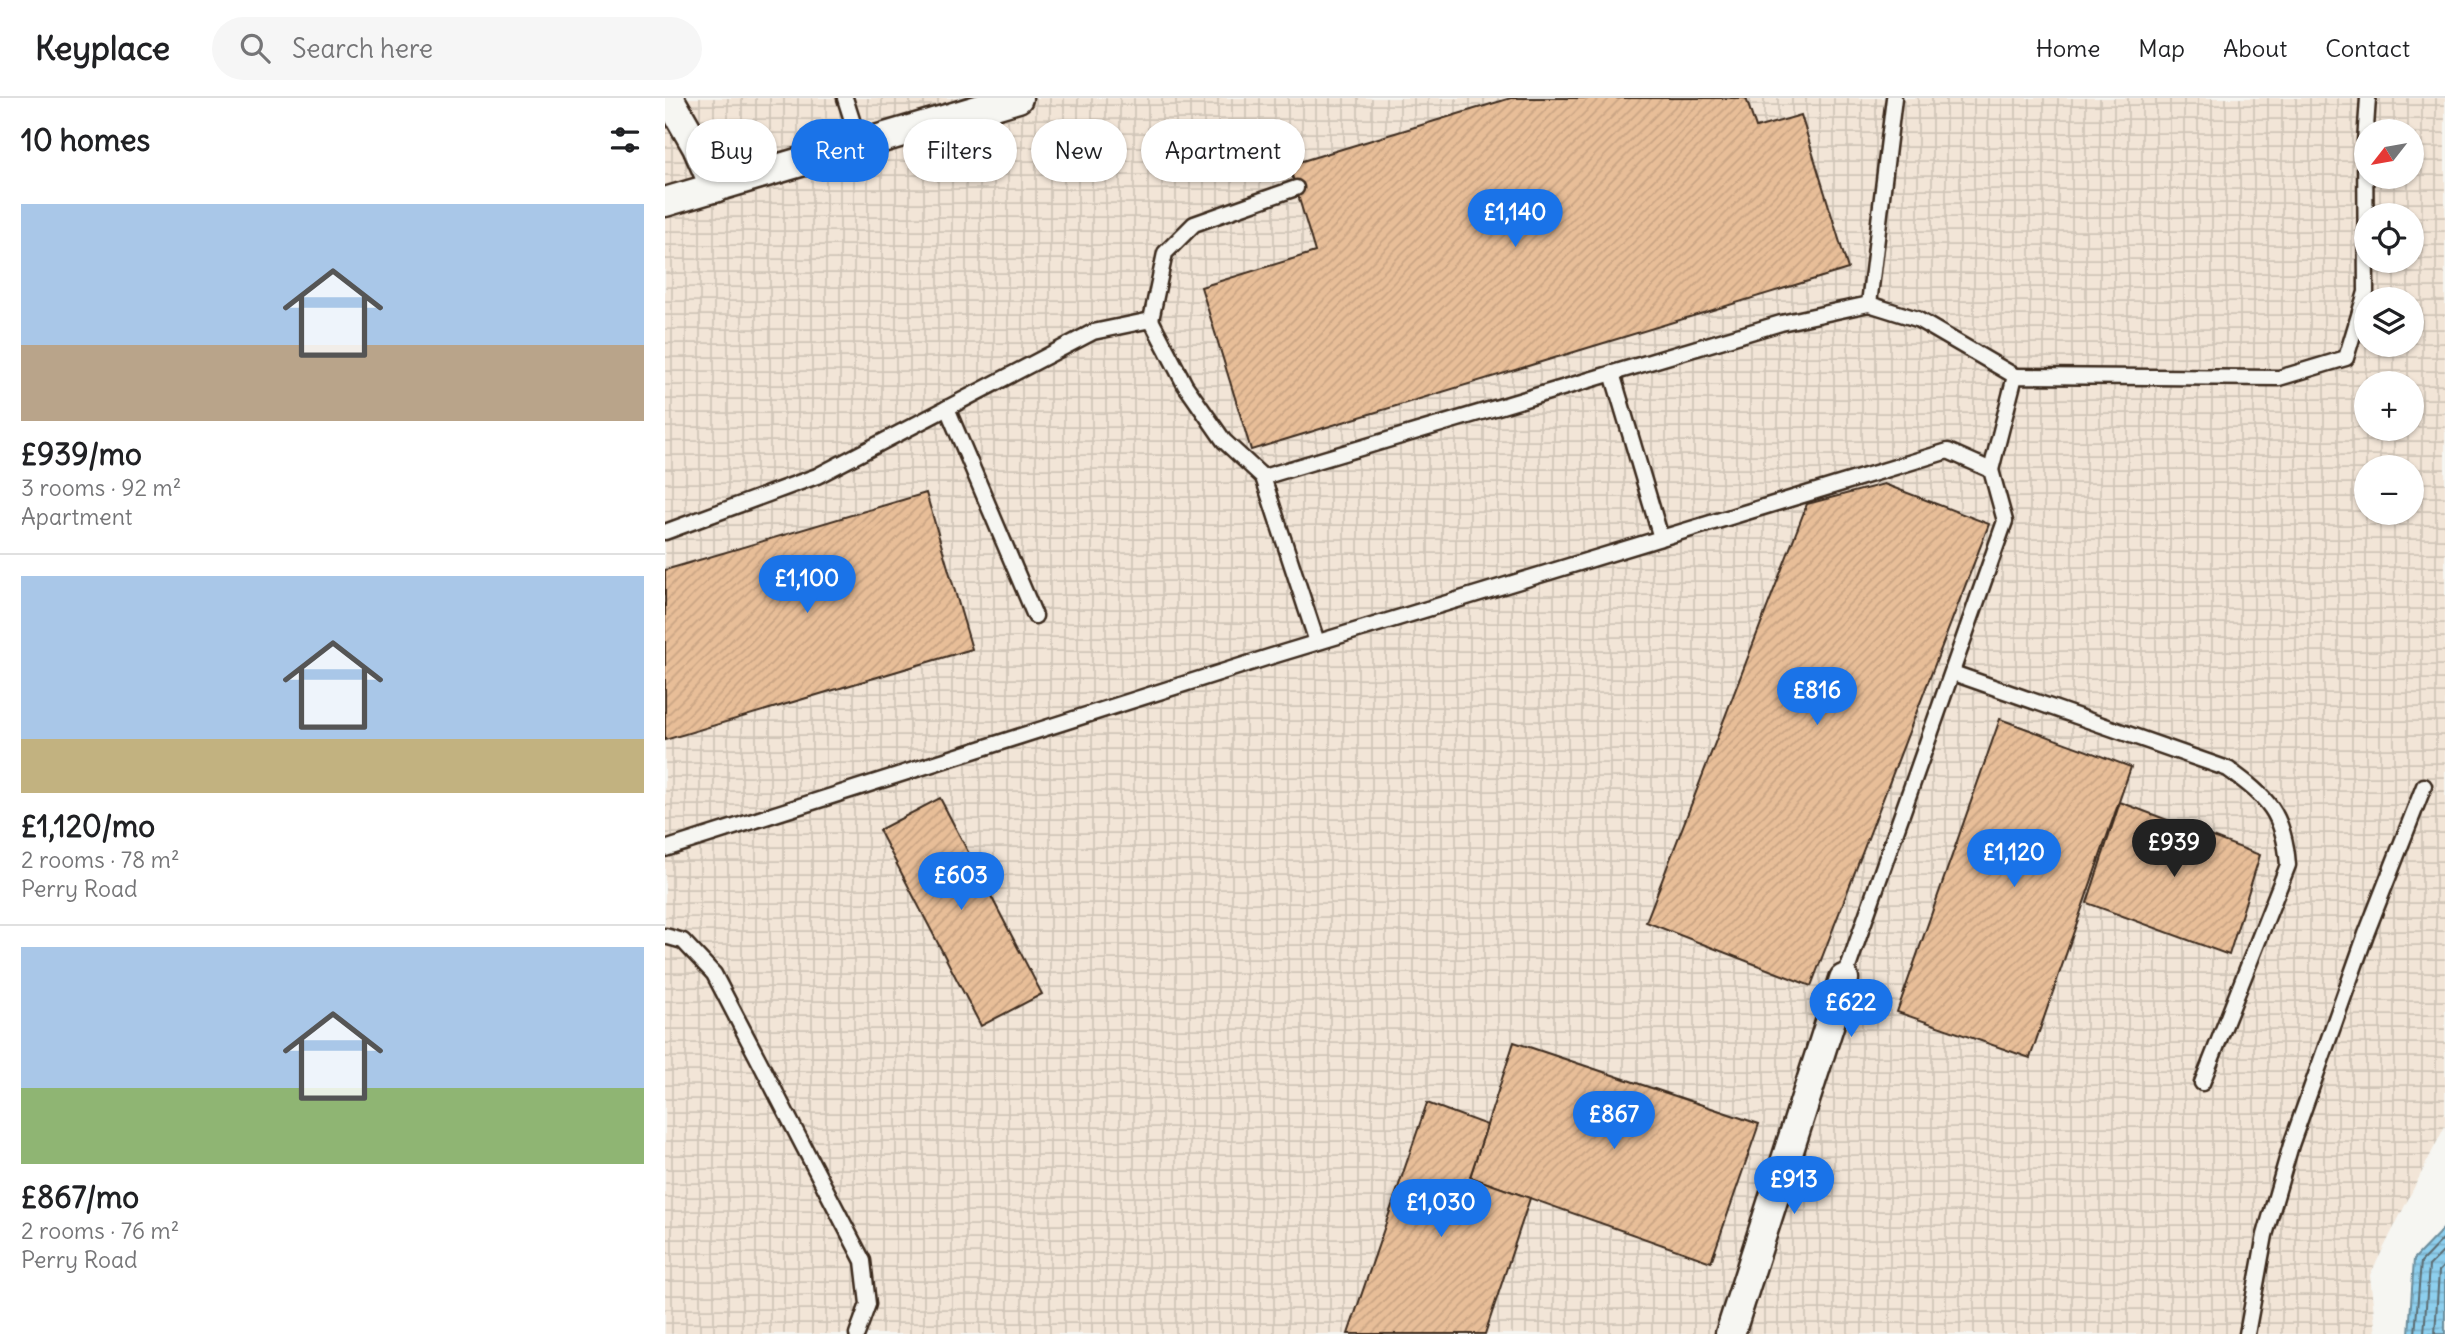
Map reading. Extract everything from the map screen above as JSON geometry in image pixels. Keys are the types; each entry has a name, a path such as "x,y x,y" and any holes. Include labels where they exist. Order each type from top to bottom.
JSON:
{"street":[{"path":"669,98 697,147 715,188"},
{"path":"889,136 1018,98"},
{"path":"665,202 791,165"},
{"path":"1730,1334 1844,979"}],"lane":[{"path":"845,98 852,119"},
{"path":"1869,303 1894,98"},
{"path":"1263,477 1780,323 1869,303 1917,319 2015,376 2279,378 2346,358 2366,292 2365,142 2368,98"},
{"path":"1296,188 1194,224 1165,253 1151,320 1185,385 1224,441 1263,477 1317,642"},
{"path":"665,532 817,476 1093,332 1151,320"},
{"path":"1612,373 1661,538"},
{"path":"1844,979 2005,521 1991,470 2015,376"},
{"path":"947,408 1035,616"},
{"path":"665,849 1317,642 1948,451 1991,470"},
{"path":"1953,673 2228,769 2259,792 2281,822 2287,842 2288,865 2202,1083"},
{"path":"2247,1334 2265,1235 2291,1144 2366,934 2424,786"},
{"path":"665,936 683,941 714,974 863,1261 869,1304 857,1334"}],"shaded area":[{"path":"665,98 2445,98 2445,1126 2370,1275 2376,1334 665,1334"}],"water":[{"path":"2445,1227 2445,1334 2409,1334 2414,1259"}],"building":[{"path":"1511,98 1746,98 1756,128 1801,115 1848,269 1251,450 1201,287 1315,252 1294,182 1305,182 1305,160"},
{"path":"1884,484 1989,524 1811,986 1646,922 1807,504"},
{"path":"926,493 972,649 665,740 665,570"},
{"path":"2000,719 2131,767 2030,1058 1897,1012"},
{"path":"940,798 1042,994 981,1026 879,830"},
{"path":"2120,802 2260,855 2229,955 2087,903"},
{"path":"1514,1042 1759,1124 1711,1262 1470,1177"},
{"path":"1427,1103 1487,1125 1470,1177 1530,1198 1485,1334 1348,1334"}]}
